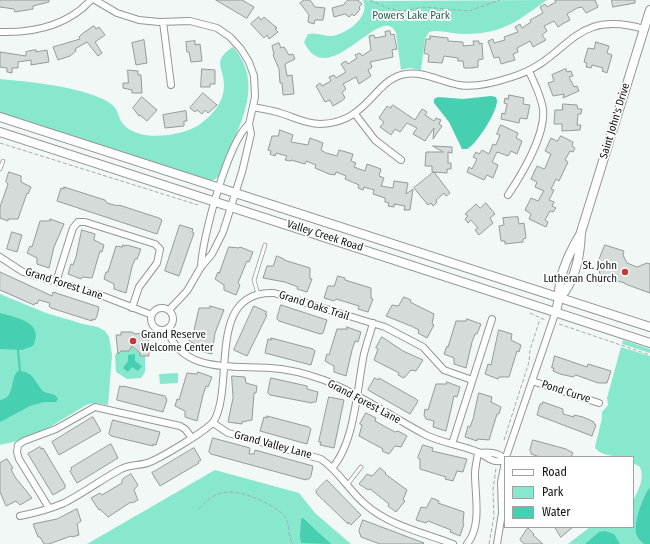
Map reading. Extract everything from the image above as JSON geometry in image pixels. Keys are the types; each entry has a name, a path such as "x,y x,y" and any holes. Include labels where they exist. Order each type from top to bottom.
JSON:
{"main road":[{"name":"Saint John's Drive","path":"556,311 560,298 560,283 569,256 581,232 650,10"},
{"name":"Valley Creek Road","path":"0,117 650,327"},
{"name":"Valley Creek Road","path":"0,132 556,311 650,343"}],"street":[{"path":"0,32 26,31 53,26 74,15 91,0"},
{"path":"95,0 124,16 144,21 163,22 187,20 201,22 217,28 232,39 245,54 252,71 255,87 253,107 249,124 251,134 231,206 216,246 201,267 187,292 169,310"},
{"path":"163,22 171,85"},
{"path":"253,107 277,112 314,124 335,122 355,114 367,105 390,80 402,74 413,74 464,86 503,80 529,71 546,61 579,33 594,26 617,23 644,30"},
{"path":"508,195 537,139 543,121 541,101 529,71"},
{"path":"355,114 375,140 401,160"},
{"path":"201,267 202,250 215,201 241,131 249,124"},
{"path":"56,282 73,228 78,222 85,222 155,244 160,249 159,259 139,287 132,308"},
{"name":"Grand Forest Lane","path":"0,256 24,272 106,297 152,316"},
{"name":"Grand Oaks Trail","path":"258,294 274,293 385,327 423,347 444,370 472,380"},
{"path":"20,516 50,508 74,497 122,469 151,462 192,438 213,423 218,410 226,343 235,312 244,301 258,294"},
{"path":"160,308 169,310 173,320 166,329 156,327 152,321 154,311 160,308"},
{"name":"Saint John's Drive","path":"506,456 556,311"},
{"path":"452,444 492,319"},
{"path":"332,468 344,450 357,396 364,357 373,323"},
{"name":"Grand Forest Lane","path":"166,329 174,344 188,358 205,364 273,368 300,372 330,383 357,396 427,435 478,453 490,452 500,455 504,459"},
{"name":"Pond Curve","path":"532,381 599,403"},
{"path":"50,508 18,456 18,445 24,441 56,429 94,407 101,407 180,426 185,429 192,438"},
{"name":"Grand Valley Lane","path":"213,423 228,433 316,457 332,468 364,504 382,516 453,544"},
{"path":"467,544 470,540 476,521 475,472 478,453"},
{"name":"Saint John's Drive","path":"497,544 502,514 501,482 504,466"}],"lane":[{"path":"0,169 3,161"},
{"path":"258,294 253,283 265,245"},
{"path":"347,485 361,467"}],"path":[{"path":"370,0 387,8 402,11 424,7 469,11 500,0"},
{"path":"0,143 200,205"},
{"path":"503,443 530,362 530,350 540,318"},
{"path":"566,326 650,354"},
{"path":"489,544 494,516 493,490 496,467"},
{"path":"199,509 207,501 222,493 234,491 244,493 281,512 287,521 290,539 293,544"}],"green space":[{"name":"Powers Lake Park","path":"363,0 547,0 526,15 508,25 489,32 459,34 437,31 429,32 425,39 421,70 409,68 401,70 396,33 389,26 379,28 340,53 327,58 314,55 304,42 308,34 314,33 332,36 338,35 351,28 361,18 364,12 365,6"},
{"path":"233,47 243,63 248,79 248,95 245,111 239,128 219,176 214,180 207,180 0,113 0,79 59,86 96,96 107,101 115,108 124,125 132,131 141,134 164,136 186,131 203,122 211,115 220,102 224,91 224,86 220,60 226,52"},
{"path":"0,294 46,313 98,327 105,331 109,337 112,355 108,405 96,403 88,404 48,428 17,441 0,445"},
{"path":"623,340 650,349 650,353 622,344"},
{"path":"131,346 137,351 140,349 140,356 145,356 145,372 141,378 127,379 116,372 115,355 118,351"},
{"path":"621,347 650,356 650,487 644,496 639,509 635,529 637,537 644,544 568,544 589,528 634,528 634,499 639,489 642,476 640,467 634,464 634,456 606,455 601,453 595,447 602,412 608,405 607,398"},
{"path":"178,373 178,383 160,384 159,374"},
{"path":"215,470 299,493 315,513 351,544 87,544"}],"water":[{"path":"491,96 496,97 497,101 490,120 476,141 467,149 462,149 449,122 434,103 434,99 438,97 463,99"},
{"path":"0,313 21,319 32,326 35,331 36,338 33,346 22,350 0,349"},
{"path":"135,354 135,361 142,366 138,371 132,367 128,372 123,368 128,361 128,355"},
{"path":"18,371 23,371 31,375 44,392 55,395 58,399 56,402 44,402 30,406 0,422 0,400 5,399 8,396 15,374"},
{"path":"650,487 650,544 644,544 636,535 635,529 637,516 642,502"},
{"path":"303,518 331,544 301,543 301,519"},
{"path":"605,531 614,534 620,544 585,544 599,532"}],"building":[{"path":"0,0 49,0 49,2 33,6 33,9 15,12 14,9 0,7"},
{"path":"216,0 242,0 254,7 247,18"},
{"path":"305,0 310,0 315,7 325,8 323,20 315,20 314,24 308,22 309,15 300,3"},
{"path":"348,0 358,0 362,4 359,7 360,9 358,12 354,16 352,14 349,17 345,14 334,17 332,8 343,5"},
{"path":"555,0 595,0 598,7 586,13 582,7 577,8 567,14 570,20 558,27 554,21 544,26 547,31 542,35 546,40 533,47 530,41 517,48 518,52 513,54 515,60 501,64 499,57 494,58 488,41 493,39 494,43 505,40 504,37 518,32 515,27 520,24 522,28 531,22 530,20 543,13 540,7 545,4 547,7 556,2"},
{"path":"612,0 635,0 635,3 613,7"},
{"path":"259,17 261,20 264,17 277,28 275,29 278,32 269,39 267,35 264,38 251,24"},
{"path":"94,26 96,29 99,27 105,35 95,42 102,53 98,56 87,42 75,49 76,51 70,56 58,60 53,47 80,39 79,37 82,34"},
{"path":"390,31 391,35 394,34 397,49 392,50 393,57 370,62 372,67 368,70 371,76 359,84 356,77 343,84 346,89 342,92 345,98 333,106 330,100 325,102 316,86 320,83 322,86 331,81 329,77 334,75 336,78 346,72 341,64 346,61 348,64 357,58 355,55 360,53 362,56 371,50 369,36 374,35 375,38 386,36 385,32"},
{"path":"430,36 448,38 448,41 463,42 463,46 474,45 473,41 479,41 479,44 482,43 483,59 478,60 478,67 471,68 464,68 463,61 458,61 458,58 444,56 442,63 428,62 429,55 424,53 426,39 430,39"},
{"path":"144,40 147,63 136,65 132,43"},
{"path":"195,41 195,45 200,44 202,61 191,62 189,52 187,52 186,42"},
{"path":"596,42 609,46 607,53 612,55 607,73 602,71 603,68 592,65 591,68 586,67 587,63 584,62 588,48 594,49"},
{"path":"279,43 281,48 284,47 289,55 293,54 295,59 285,64 287,76 292,75 294,94 283,95 279,69 273,55 272,46"},
{"path":"36,50 36,52 47,50 49,62 31,65 31,60 18,62 18,68 12,68 12,73 7,72 7,68 0,67 0,52 26,56 26,52"},
{"path":"202,69 215,70 215,84 210,84 210,87 201,87"},
{"path":"566,69 567,72 571,71 573,76 569,77 574,87 577,86 579,91 563,98 564,94 553,96 548,83 554,81 552,75"},
{"path":"128,70 138,71 138,75 141,75 142,93 132,93 132,90 123,88 123,83 128,83"},
{"path":"203,93 217,105 208,113 205,110 202,114 197,110 195,112 190,108"},
{"path":"509,95 524,98 523,104 530,105 527,119 520,118 519,123 501,119 502,113 505,114 507,104 504,103 505,98 508,99"},
{"path":"142,97 157,110 147,121 140,115 139,116 133,108"},
{"path":"563,104 577,105 578,109 582,109 581,114 578,114 577,125 581,125 580,130 562,131 562,124 554,124 555,110 562,110"},
{"path":"393,105 415,120 422,109 427,112 425,115 434,121 436,118 441,120 439,124 442,126 433,139 434,128 425,141 413,134 417,128 407,123 400,132 395,129 391,135 380,127 384,122 379,118 387,106 390,108"},
{"path":"186,111 187,121 184,121 184,126 165,128 163,115"},
{"path":"501,125 518,133 516,138 522,141 517,154 511,151 508,156 497,152 492,162 498,165 493,178 487,175 484,180 467,172 469,167 472,169 477,159 473,157 476,152 479,154 482,150 489,154 493,144 496,145 500,135 497,134"},
{"path":"280,130 293,135 291,142 308,145 310,138 323,143 321,150 326,153 337,156 339,150 353,154 351,161 356,163 354,167 365,171 367,164 381,169 379,176 384,178 381,186 393,188 394,181 408,183 406,194 413,189 410,210 404,210 405,206 394,204 394,207 388,206 389,203 385,202 385,198 373,194 374,190 364,187 363,190 358,188 359,185 345,179 346,176 336,172 335,175 329,174 315,168 316,165 306,161 305,164 285,160 287,156 276,153 275,156 270,154 271,151 268,150 272,136 278,136"},
{"path":"561,136 573,142 572,146 575,148 573,152 570,151 565,160 568,162 559,181 556,179 551,189 554,190 549,200 554,202 552,206 556,208 553,212 550,211 545,220 548,222 546,227 529,219 531,214 525,210 531,198 538,201 544,191 535,187 537,182 531,179 537,166 544,169 545,168 551,154 545,151 551,138 557,141"},
{"path":"433,146 452,147 452,153 448,152 448,163 451,163 451,169 447,169 447,173 432,172 432,166 425,166 426,152 443,152"},
{"path":"9,172 21,176 21,182 31,187 28,194 27,193 18,219 8,219 8,221 0,218 0,207 8,184 6,182"},
{"path":"434,172 450,193 446,196 444,193 436,200 437,202 433,206 431,203 428,205 414,188"},
{"path":"64,187 105,200 107,203 119,205 159,218 162,220 157,234 57,201 61,188 64,189"},
{"path":"486,203 495,214 490,218 493,223 479,235 475,230 478,228 471,220 468,223 465,219 468,216 465,214 476,204 480,208"},
{"path":"518,217 519,224 524,223 526,238 523,239 523,242 505,244 505,241 501,241 499,226 504,225 503,218"},
{"path":"50,219 64,224 54,247 49,268 37,264 37,258 27,253 30,246 32,247 40,221 50,221"},
{"path":"180,225 193,229 192,232 194,233 179,276 165,271"},
{"path":"82,230 95,234 94,240 104,245 102,252 100,251 92,278 82,277 81,279 68,274 71,264 73,265 76,257"},
{"path":"12,232 22,235 17,252 7,249"},
{"path":"123,245 141,249 132,267 126,293 114,289 114,284 104,279 106,272 108,272 116,246 122,247"},
{"name":"St. John Lutheran Church","path":"605,245 624,251 623,255 627,263 637,267 647,263 650,264 650,293 625,283 601,277 597,265"},
{"path":"229,247 240,247 253,252 249,262 247,261 238,283 240,285 236,295 224,290 224,285 215,279 218,272 219,273"},
{"path":"277,256 284,260 310,268 310,279 312,279 307,292 297,289 298,287 285,282 263,278 267,266 273,266"},
{"path":"0,272 52,296 53,292 99,307 97,316 95,320 92,319 92,321 51,308 49,306 50,303 39,300 37,304 35,303 34,305 0,290"},
{"path":"338,276 345,278 345,280 371,288 371,298 373,299 368,312 358,309 359,306 336,299 334,301 324,298 328,286 334,286"},
{"path":"404,297 411,300 410,302 434,314 432,324 434,325 427,338 418,333 419,330 386,316 392,305 398,306"},
{"path":"281,305 327,320 323,333 320,334 279,321 277,319"},
{"path":"210,306 224,310 215,333 212,354 199,351 199,346 189,341 191,334 193,335 199,308 210,308"},
{"path":"254,306 267,312 265,314 267,315 247,356 234,350"},
{"path":"467,319 481,324 472,342 466,368 454,364 454,358 444,354 447,346 448,347 456,321 466,321"},
{"path":"347,327 361,332 358,342 355,341 346,376 334,372 334,366 325,361 327,354 329,355 337,329 347,329"},
{"path":"499,330 512,334 511,340 521,345 519,352 517,351 509,377 499,377 498,379 485,374 488,364 491,365"},
{"name":"Grand Reserve Welcome Center","path":"145,331 150,335 148,337 149,356 140,356 140,353 132,346 129,351 121,351 118,354 116,335 121,335 121,332 132,332 135,334 143,333"},
{"path":"382,337 403,351 423,360 416,371 411,370 404,378 398,375 399,373 374,360 378,349 376,348"},
{"path":"271,338 313,349 315,351 311,365 265,353 268,339 271,340"},
{"path":"555,356 587,367 588,364 611,371 607,383 598,383 576,375 573,377 553,371 554,368 552,368"},
{"path":"198,372 212,377 208,387 206,386 197,421 185,417 185,411 175,406 177,399 179,400 187,373 197,374"},
{"path":"232,376 245,377 246,383 257,386 256,393 254,393 252,420 242,422 242,424 228,422 233,398"},
{"path":"271,378 307,386 307,389 318,392 316,402 312,403 270,395 268,393"},
{"path":"375,378 378,380 379,378 418,401 410,414 368,390"},
{"path":"447,382 460,387 457,397 454,396 446,431 433,427 434,421 426,419 424,415 425,409 428,410 436,384 446,384"},
{"path":"120,386 165,396 167,400 163,412 117,400"},
{"path":"479,393 492,397 491,402 501,407 499,414 497,414 489,440 477,439 477,441 465,437 468,426 470,427 473,419"},
{"path":"329,397 344,400 334,448 320,445 321,442 319,442"},
{"path":"543,402 563,409 563,414 574,417 574,415 583,417 594,422 596,425 592,436 537,415 540,404"},
{"path":"366,413 376,418 375,421 395,432 398,431 407,436 401,447 395,446 389,454 382,451 383,449 359,436 362,425 360,424"},
{"path":"267,416 309,427 311,429 307,444 260,431 264,417 267,418"},
{"path":"93,417 101,431 59,455 52,442"},
{"path":"113,420 160,432 156,445 153,444 153,446 111,436 109,434"},
{"path":"213,438 250,448 249,454 254,454 255,450 313,466 311,476 306,480 211,454 209,452"},
{"path":"533,440 566,449 573,453 572,456 537,456 531,454 530,451"},
{"path":"111,444 118,458 77,483 70,471 72,469 71,468"},
{"path":"423,445 433,448 432,451 467,459 463,472 457,471 453,481 445,479 446,477 420,469 420,459 418,458"},
{"path":"40,447 41,449 43,448 65,485 65,488 53,495 28,454"},
{"path":"194,448 201,460 198,462 199,463 160,486 152,473"},
{"path":"7,459 13,468 11,469 15,477 32,498 20,505 16,501 6,506 0,492 0,463"},
{"path":"380,468 386,473 385,474 407,490 403,500 405,501 396,512 388,506 389,504 370,489 368,490 359,484 367,474 372,476"},
{"path":"131,474 138,485 134,490 138,500 132,503 131,502 108,517 100,509 99,510 91,498 100,493 102,495 122,483 122,480"},
{"path":"327,480 361,515 351,525 349,522 348,524 317,494 316,491"},
{"path":"432,498 439,501 438,503 464,512 464,524 460,536 450,532 451,530 428,521 426,523 416,520 421,507 426,508"},
{"path":"77,509 81,521 77,524 79,535 71,536 49,544 44,544 40,537 38,537 33,524 57,519"},
{"path":"363,520 424,543 380,544 361,537 359,531"},
{"path":"528,528 543,544 524,544 520,540"},
{"path":"556,528 572,528 561,537"}],"waterway":[{"path":"18,350 20,371"}],"place":[{"name":"St. John Lutheran Church","path":"625,272"},
{"name":"Grand Reserve Welcome Center","path":"133,341"}]}
